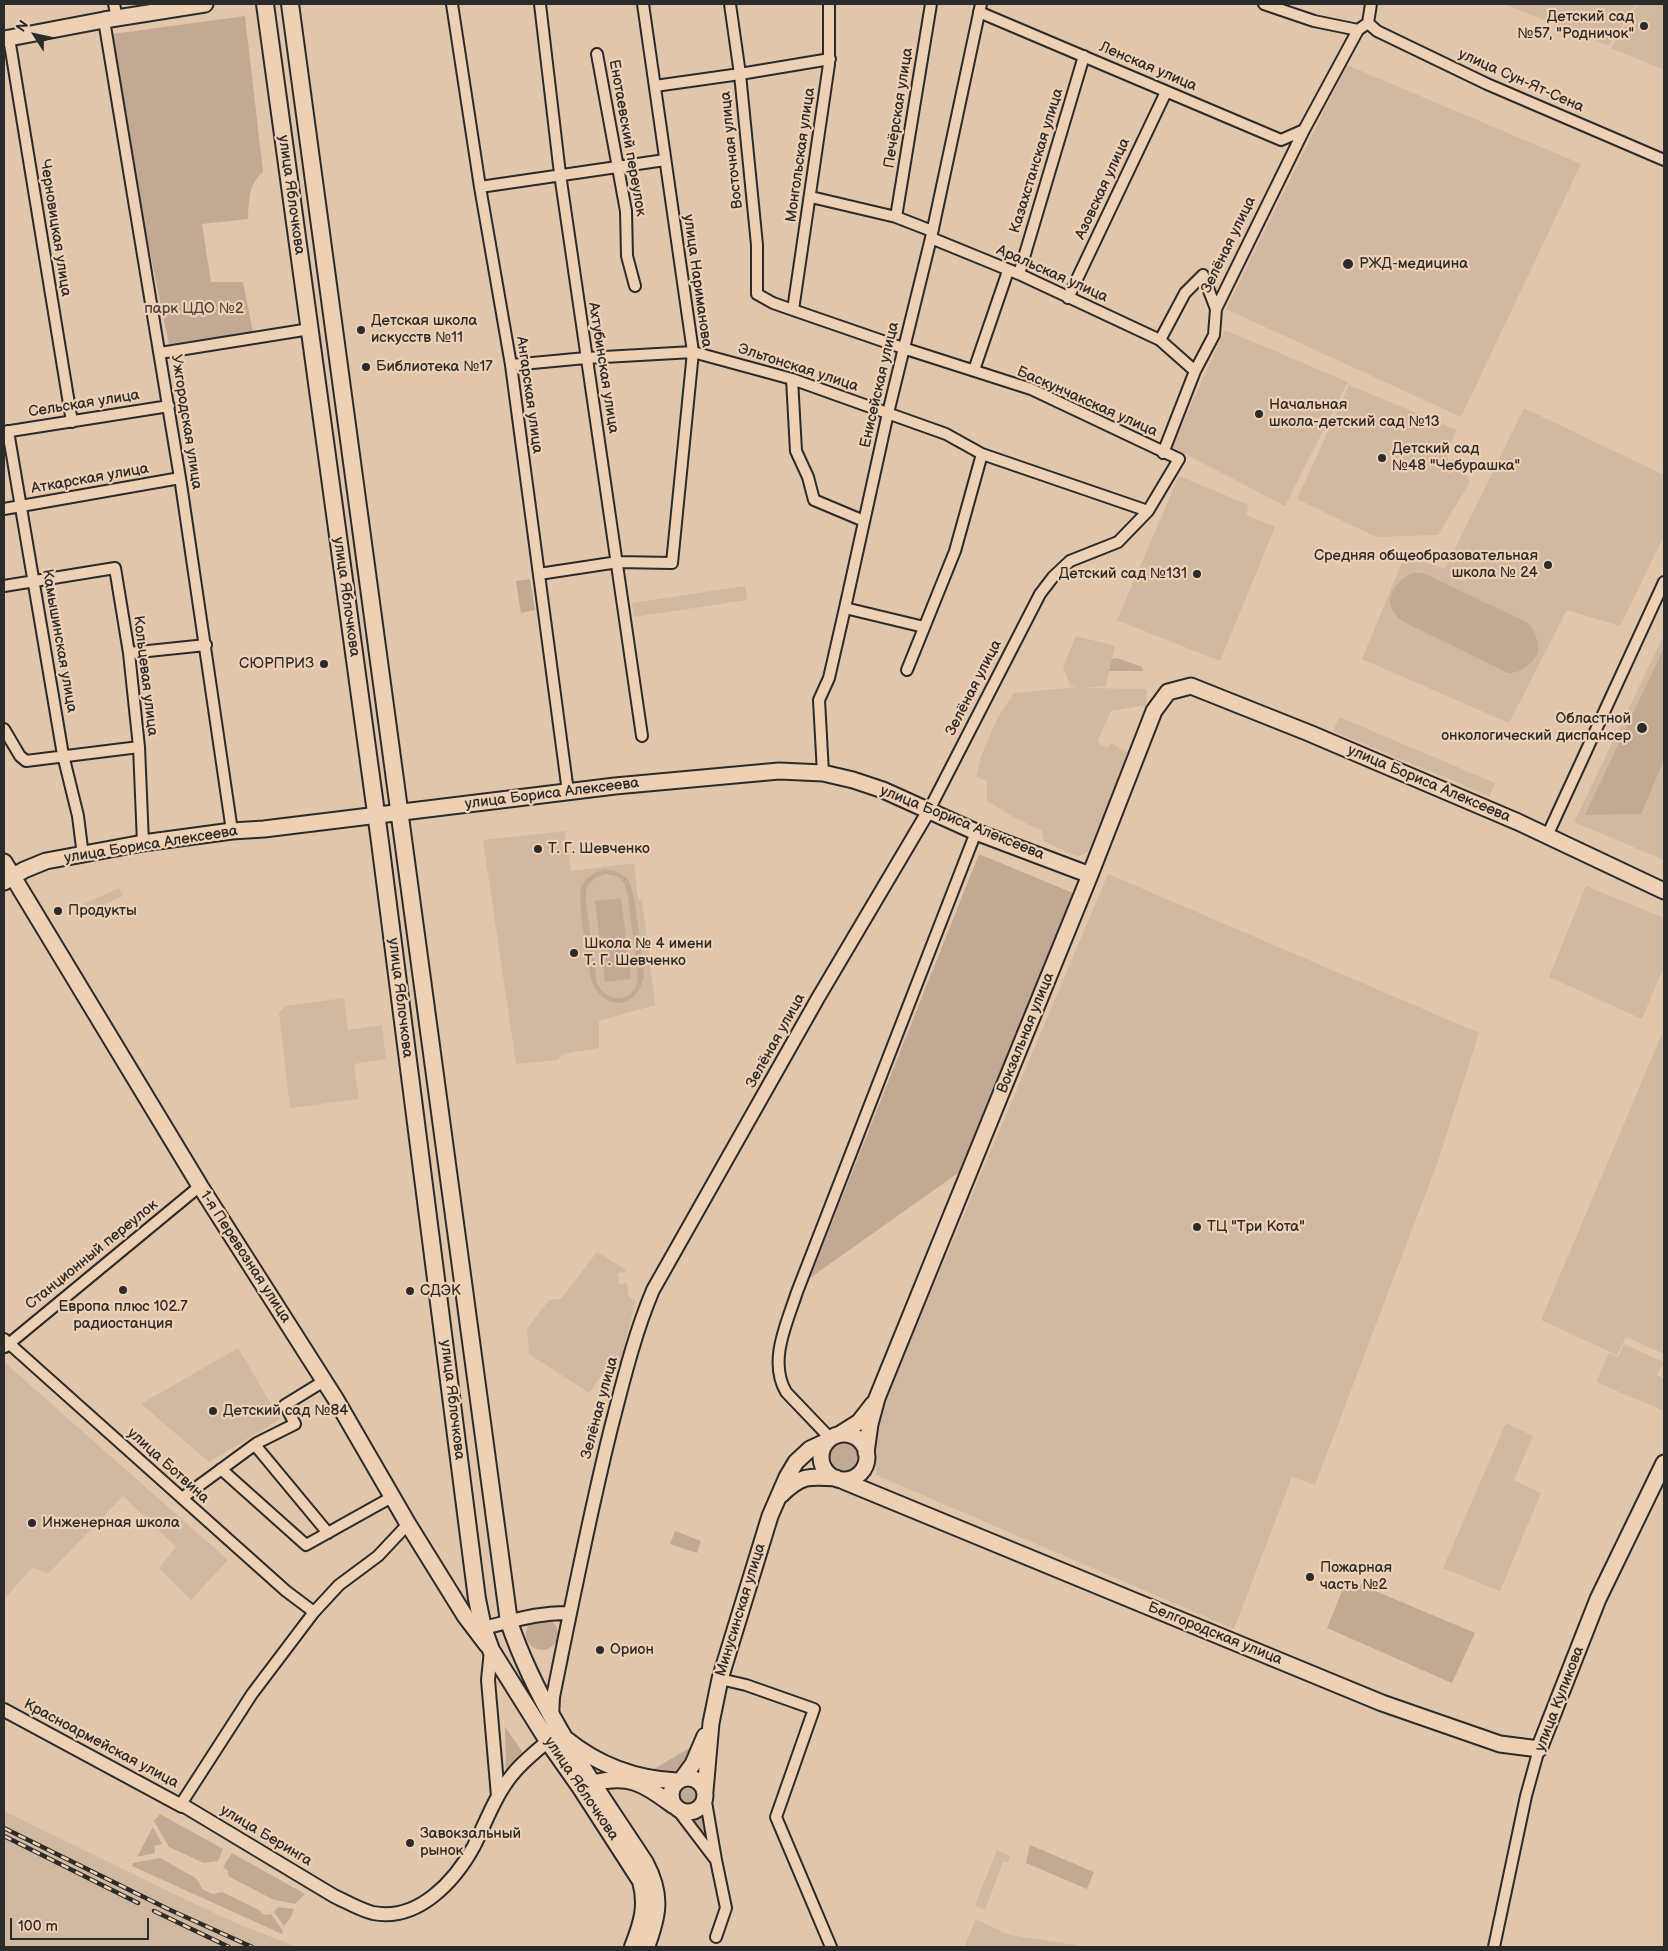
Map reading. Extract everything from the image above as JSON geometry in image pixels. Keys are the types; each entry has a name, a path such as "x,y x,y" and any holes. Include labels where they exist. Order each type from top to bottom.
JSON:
{"main road":[{"path":"6,38 112,14 205,4"},
{"name":"улица Яблочкова","path":"265,4 376,814 483,1628 491,1650 555,1739 593,1784 653,1877 657,1894 656,1914 646,1947"},
{"name":"улица Яблочкова","path":"290,4 508,1622 519,1652 552,1719 555,1739 581,1788 641,1881 645,1896 644,1912 633,1947"},
{"name":"улица Бориса Алексеева","path":"1191,686 1309,733 1493,811 1664,891"},
{"name":"Вокзальная улица","path":"866,1457 870,1424 877,1398 1090,874 1154,711 1168,692 1191,686"},
{"name":"улица Бориса Алексеева","path":"9,879 46,861 83,856 144,843 615,786 779,771 823,773 853,780 883,790 928,812 976,832 1090,874"},
{"name":"1-я Перевозная улица","path":"4,862 9,879 324,1381 408,1524 465,1616 491,1650"},
{"name":"Вокзальная улица","path":"832,1437 864,1416 877,1398"},
{"path":"776,1499 790,1485 803,1478 816,1476 838,1479 856,1476 863,1469 866,1457 863,1444 855,1436 832,1437 821,1451 821,1462 826,1472 838,1479"},
{"name":"Минусинская улица","path":"705,1794 711,1722 720,1678 776,1499 786,1476 796,1462 810,1448 832,1437"},
{"name":"Белгородская улица","path":"866,1457 872,1483 895,1502"},
{"name":"улица Куликова","path":"1539,1749 1598,1599 1664,1463"},
{"name":"Белгородская улица","path":"838,1479 1382,1703 1500,1744 1539,1749"},
{"name":"Минусинская улица","path":"680,1780 699,1752 711,1722"},
{"path":"555,1739 598,1762 643,1778 696,1780 703,1787 705,1794 702,1805 695,1811 686,1813 675,1808 645,1786 634,1781 618,1779 593,1784"},
{"path":"604,1800 610,1788 618,1779"},
{"path":"675,1808 671,1801 671,1790 680,1780"}],"street":[{"name":"Ангарская улица","path":"452,4 480,187 511,365 568,792"},
{"name":"Ахтубинская улица","path":"540,4 560,174 642,736"},
{"name":"улица Нариманова","path":"618,562 672,563 693,352 643,4"},
{"name":"Восточная улица","path":"730,4 740,74 757,244 757,294"},
{"name":"Монгольская улица","path":"794,310 830,59 829,4"},
{"name":"Печёрская улица","path":"896,218 931,4"},
{"path":"1264,4 1314,21 1358,30"},
{"path":"1368,23 1371,4"},
{"name":"Ленская улица","path":"980,8 1166,92 1281,140 1304,130"},
{"name":"Енисейская улица","path":"823,773 819,700 829,678 888,413 931,234 980,8"},
{"name":"Ужгородская улица","path":"112,14 160,353 206,645 232,831"},
{"name":"Зелёная улица","path":"1216,309 1304,130 1358,30 1368,23"},
{"name":"улица Сун-Ят-Сена","path":"1368,23 1378,31 1487,84 1664,160"},
{"name":"Черновицкая улица","path":"6,38 72,422"},
{"name":"Енотаевский переулок","path":"597,54 626,211 626,256 635,286"},
{"name":"Казахстанская улица","path":"1019,274 1084,56"},
{"path":"655,86 830,59"},
{"name":"Азовская улица","path":"1068,298 1166,92"},
{"path":"480,187 665,160"},
{"name":"Аральская улица","path":"811,197 896,218 1160,340"},
{"path":"974,370 1008,271"},
{"name":"Зелёная улица","path":"1160,340 1185,293 1203,275 1216,309"},
{"name":"Баскунчакская улица","path":"757,294 773,303 1031,390 1163,453 1179,458"},
{"path":"1163,453 1195,371 1214,335 1216,309"},
{"path":"160,353 310,330"},
{"path":"1160,340 1195,371"},
{"name":"Эльтонская улица","path":"511,365 586,358 693,352 792,379 946,434 982,454 1148,511"},
{"path":"792,379 796,451 808,477 814,500 864,521"},
{"name":"Сельская улица","path":"6,432 169,406"},
{"name":"Камышинская улица","path":"6,432 21,506 63,755 78,816 83,856"},
{"path":"907,670 956,551 982,454"},
{"name":"Зелёная улица","path":"552,1719 553,1697 597,1484 641,1319 660,1274 818,998 928,812 1040,594 1053,577 1070,561 1118,542 1148,511 1179,458"},
{"name":"Аткарская улица","path":"4,510 180,478"},
{"path":"538,574 618,562"},
{"name":"Кольцевая улица","path":"4,586 115,568 129,653 139,746 26,761 20,756 4,729"},
{"path":"1547,836 1664,582"},
{"path":"845,608 924,627"},
{"path":"129,653 206,645"},
{"path":"139,746 144,843"},
{"path":"832,1437 786,1392 781,1383 779,1372 782,1338 800,1283 976,832"},
{"name":"Станционный переулок","path":"5,1343 200,1186"},
{"name":"улица Ботвина","path":"5,1343 286,1591 314,1612"},
{"path":"182,1498 255,1445 295,1424 286,1405 324,1381"},
{"path":"255,1445 328,1533"},
{"path":"221,1469 306,1546 392,1497"},
{"path":"181,1804 252,1694 314,1612 339,1585 378,1556 408,1524"},
{"path":"483,1628 550,1612 570,1613"},
{"path":"491,1650 488,1680 498,1796"},
{"path":"720,1678 814,1709 776,1817 831,1947"},
{"name":"Красноармейская улица","path":"4,1710 182,1806 181,1804"},
{"name":"улица Беринга","path":"181,1804 353,1906 374,1913 398,1913 426,1902 453,1876 473,1847 498,1796 512,1775 555,1739"},
{"name":"улица Куликова","path":"1494,1947 1526,1796 1539,1749"},
{"path":"705,1794 726,1908 716,1937"},
{"path":"675,1808 716,1860"}],"shaded area":[{"path":"1504,4 1636,4 1609,46"},
{"name":"Детский сад №57, \"Родничок\"","path":"1638,4 1664,4 1664,70 1611,48"},
{"path":"1347,65 1581,164 1461,417 1226,309"},
{"name":"Начальная школа-детский сад №13","path":"1225,330 1348,382 1285,506 1172,447"},
{"name":"Детский сад №48 \"Чебурашка\"","path":"1349,385 1457,430 1446,453 1449,463 1468,477 1470,482 1438,535 1376,537 1297,499"},
{"name":"Средняя общеобразовательная школа № 24","path":"1524,408 1664,475 1664,536 1620,626 1567,610 1509,723 1362,659 1405,555 1445,569"},
{"name":"Детский сад №131","path":"1179,476 1249,505 1246,515 1275,527 1220,661 1117,620"},
{"path":"745,586 747,600 634,617 632,603"},
{"name":"Областной онкологический диспансер","path":"1664,635 1664,860 1574,822"},
{"path":"1076,636 1115,646 1106,686 1081,688 1147,689 1146,705 1111,711 1097,742 1107,748 1111,743 1127,752 1121,779 1092,846 1088,852 1079,856 1044,841 1042,831 1015,818 987,801 987,781 976,777 981,756 997,719 1014,693 1077,687 1070,685 1063,667"},
{"path":"1339,717 1495,783 1490,796 1333,731"},
{"name":"Школа № 4 имени Т. Г. Шевченко","path":"565,831 571,871 634,863 638,899 642,900 655,1005 599,1021 599,1048 563,1054 557,1060 516,1064 483,840"},
{"name":"ТЦ \"Три Кота\"","path":"1108,874 1479,1033 1438,1161 1315,1485 1292,1477 1234,1629 876,1475 876,1422"},
{"path":"1586,886 1664,918 1664,966 1642,1019 1549,977"},
{"path":"119,888 123,896 79,916 75,908"},
{"path":"344,998 348,1030 382,1025 386,1059 354,1064 359,1099 290,1108 279,1013 286,1006"},
{"path":"1664,1029 1664,1354 1626,1337 1617,1355 1541,1320"},
{"path":"597,1252 625,1269 625,1272 618,1273 619,1284 627,1283 629,1298 636,1300 620,1363 611,1362 589,1393 529,1354 527,1329 549,1300 561,1299"},
{"path":"1624,1344 1663,1362 1657,1375 1664,1379 1664,1411 1596,1382 1609,1353 1618,1357"},
{"name":"Детский сад №84","path":"238,1348 280,1419 209,1462 141,1404"},
{"path":"4,1362 228,1560 191,1600 159,1568 176,1547 123,1496 48,1574 33,1567 4,1599"},
{"path":"1506,1423 1533,1436 1514,1480 1541,1493 1500,1591 1443,1568"},
{"path":"4,1811 238,1924 297,1947 4,1947"},
{"path":"997,1850 1010,1856 1008,1862 1003,1862 985,1910 975,1905"},
{"path":"976,1919 1009,1935 1076,1945 1076,1947 970,1947 965,1945"}],"green space":[{"name":"парк ЦДО №2","path":"245,16 263,172 254,182 252,188 249,199 248,219 202,224 211,282 243,282 253,332 169,344 139,200 113,34"},
{"path":"1413,573 1423,573 1526,622 1536,636 1538,653 1526,668 1518,672 1508,673 1400,620 1394,613 1390,600 1395,587"},
{"path":"530,579 535,610 521,613 516,581"},
{"path":"1664,648 1664,760 1641,814 1585,815"},
{"path":"1117,658 1142,667 1143,671 1109,671 1112,659"},
{"path":"979,854 1073,893 965,1168 810,1278"},
{"path":"604,869 614,871 626,877 631,886 640,941 644,976 635,995 621,1003 605,999 592,983 586,949 581,888 587,878","holes":["605,874 617,876 624,883 628,897 638,977 632,992 620,998 607,995 597,983 586,902 587,887 592,881"]},
{"path":"621,898 626,939 600,942 595,901"},
{"path":"627,943 631,979 605,982 601,947"},
{"path":"843,1441 855,1445 859,1457 855,1469 843,1473 831,1469 827,1457 831,1445"},
{"path":"675,1531 701,1541 697,1553 670,1544"},
{"path":"1347,1579 1475,1633 1452,1683 1327,1628"},
{"path":"542,1618 548,1619 553,1623 557,1628 557,1640 553,1645 548,1649 542,1650 536,1649 531,1645 527,1640 526,1634 527,1628 531,1623 536,1619"},
{"path":"505,1727 524,1754 506,1773"},
{"path":"691,1747 680,1769 663,1773 656,1772 654,1769"},
{"path":"687,1785 695,1788 698,1796 695,1804 687,1807 679,1804 676,1796 679,1788"},
{"path":"703,1808 706,1841 686,1816 698,1813"},
{"path":"160,1814 223,1849 218,1861 204,1863 169,1847 154,1821"},
{"path":"153,1827 162,1844 155,1846 155,1853 137,1857"},
{"path":"1030,1845 1094,1872 1087,1889 1026,1863"},
{"path":"232,1853 305,1894 295,1904 272,1899 228,1876 228,1871 223,1867"},
{"path":"160,1858 194,1877 202,1889 213,1894 222,1892 259,1910 264,1915 271,1914 283,1931 282,1934 132,1866 133,1863"},
{"path":"278,1907 294,1909 284,1926 274,1912"}],"railway":[{"path":"4,1828 168,1909 252,1947"},
{"path":"4,1836 138,1903"},
{"path":"154,1911 229,1947"}],"place":[{"name":"Детский сад №57, \"Родничок\"","path":"1644,26"},
{"name":"РЖД-медицина","path":"1348,264"},
{"name":"Детская школа искусств №11","path":"361,330"},
{"name":"Библиотека №17","path":"366,367"},
{"name":"Начальная школа-детский сад №13","path":"1259,414"},
{"name":"Детский сад №48 \"Чебурашка\"","path":"1382,458"},
{"name":"Средняя общеобразовательная школа № 24","path":"1548,565"},
{"name":"Детский сад №131","path":"1197,574"},
{"name":"СЮРПРИЗ","path":"324,664"},
{"name":"Областной онкологический диспансер","path":"1642,728"},
{"name":"Т. Г. Шевченко","path":"538,849"},
{"name":"Продукты","path":"58,911"},
{"name":"Школа № 4 имени Т. Г. Шевченко","path":"574,953"},
{"name":"ТЦ \"Три Кота\"","path":"1197,1227"},
{"name":"Европа плюс 102.7 радиостанция","path":"123,1290"},
{"name":"СДЭК","path":"410,1291"},
{"name":"Детский сад №84","path":"213,1411"},
{"name":"Инженерная школа","path":"32,1523"},
{"name":"Пожарная часть №2","path":"1310,1577"},
{"name":"Орион","path":"600,1650"},
{"name":"Завокзальный рынок","path":"410,1843"}]}
